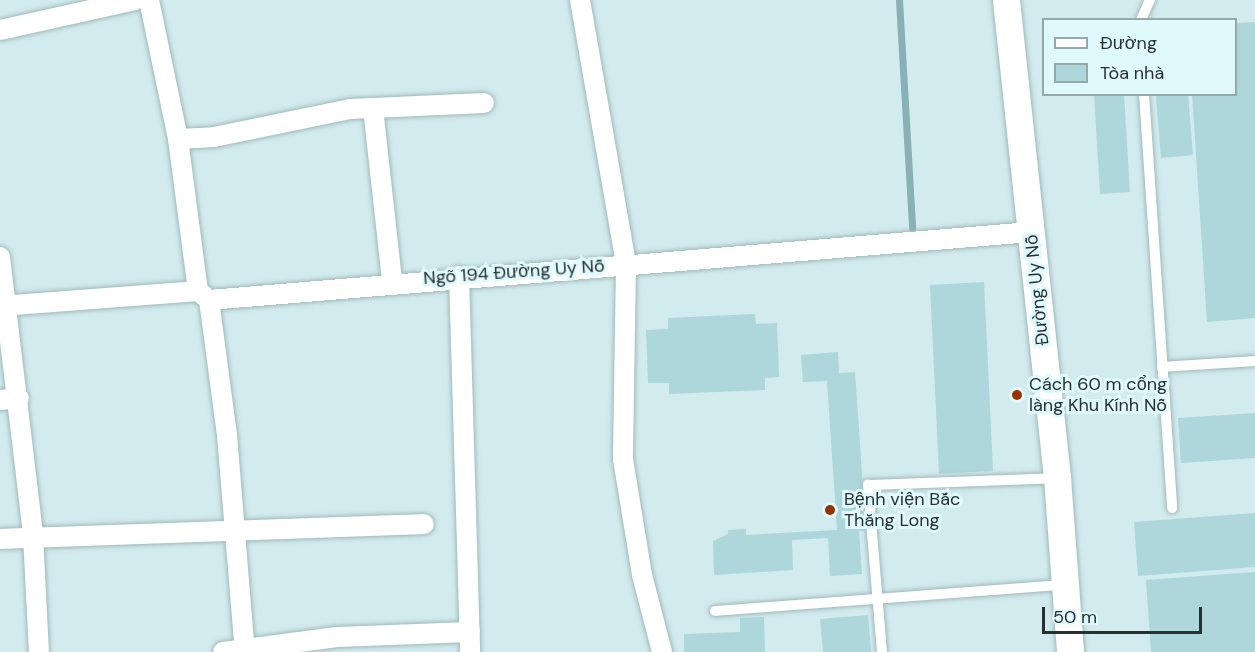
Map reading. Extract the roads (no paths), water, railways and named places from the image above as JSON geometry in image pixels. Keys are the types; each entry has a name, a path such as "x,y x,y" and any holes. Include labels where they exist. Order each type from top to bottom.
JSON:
{"street":[{"path":"0,30 135,0"},
{"path":"149,0 178,139 203,296 235,532 244,650"},
{"path":"580,0 626,264 623,459 642,575 662,652"},
{"name":"Đường Uy Nỗ","path":"1006,0 1057,478 1070,652"},
{"path":"178,139 373,108 484,103"},
{"path":"373,108 392,281"},
{"name":"Ngõ 194 Đường Uy Nỗ","path":"3,306 203,296 1030,231"},
{"path":"0,257 9,399 33,535 39,652"},
{"path":"459,276 470,652"},
{"path":"0,539 33,535 235,532 424,524"},
{"path":"223,652 337,637 470,632"}],"lane":[{"path":"1142,18 1150,0"},
{"path":"1144,96 1172,508"},
{"path":"1162,367 1255,361"},
{"path":"882,652 868,485 1057,478"},
{"path":"715,611 1065,585"}],"waterway":[{"path":"899,0 912,228"}],"place":[{"name":"Cách 60 m cổng làng Khu Kính Nỗ","path":"1017,395"},
{"name":"Bệnh viện Bắc Thăng Long","path":"830,510"}]}
